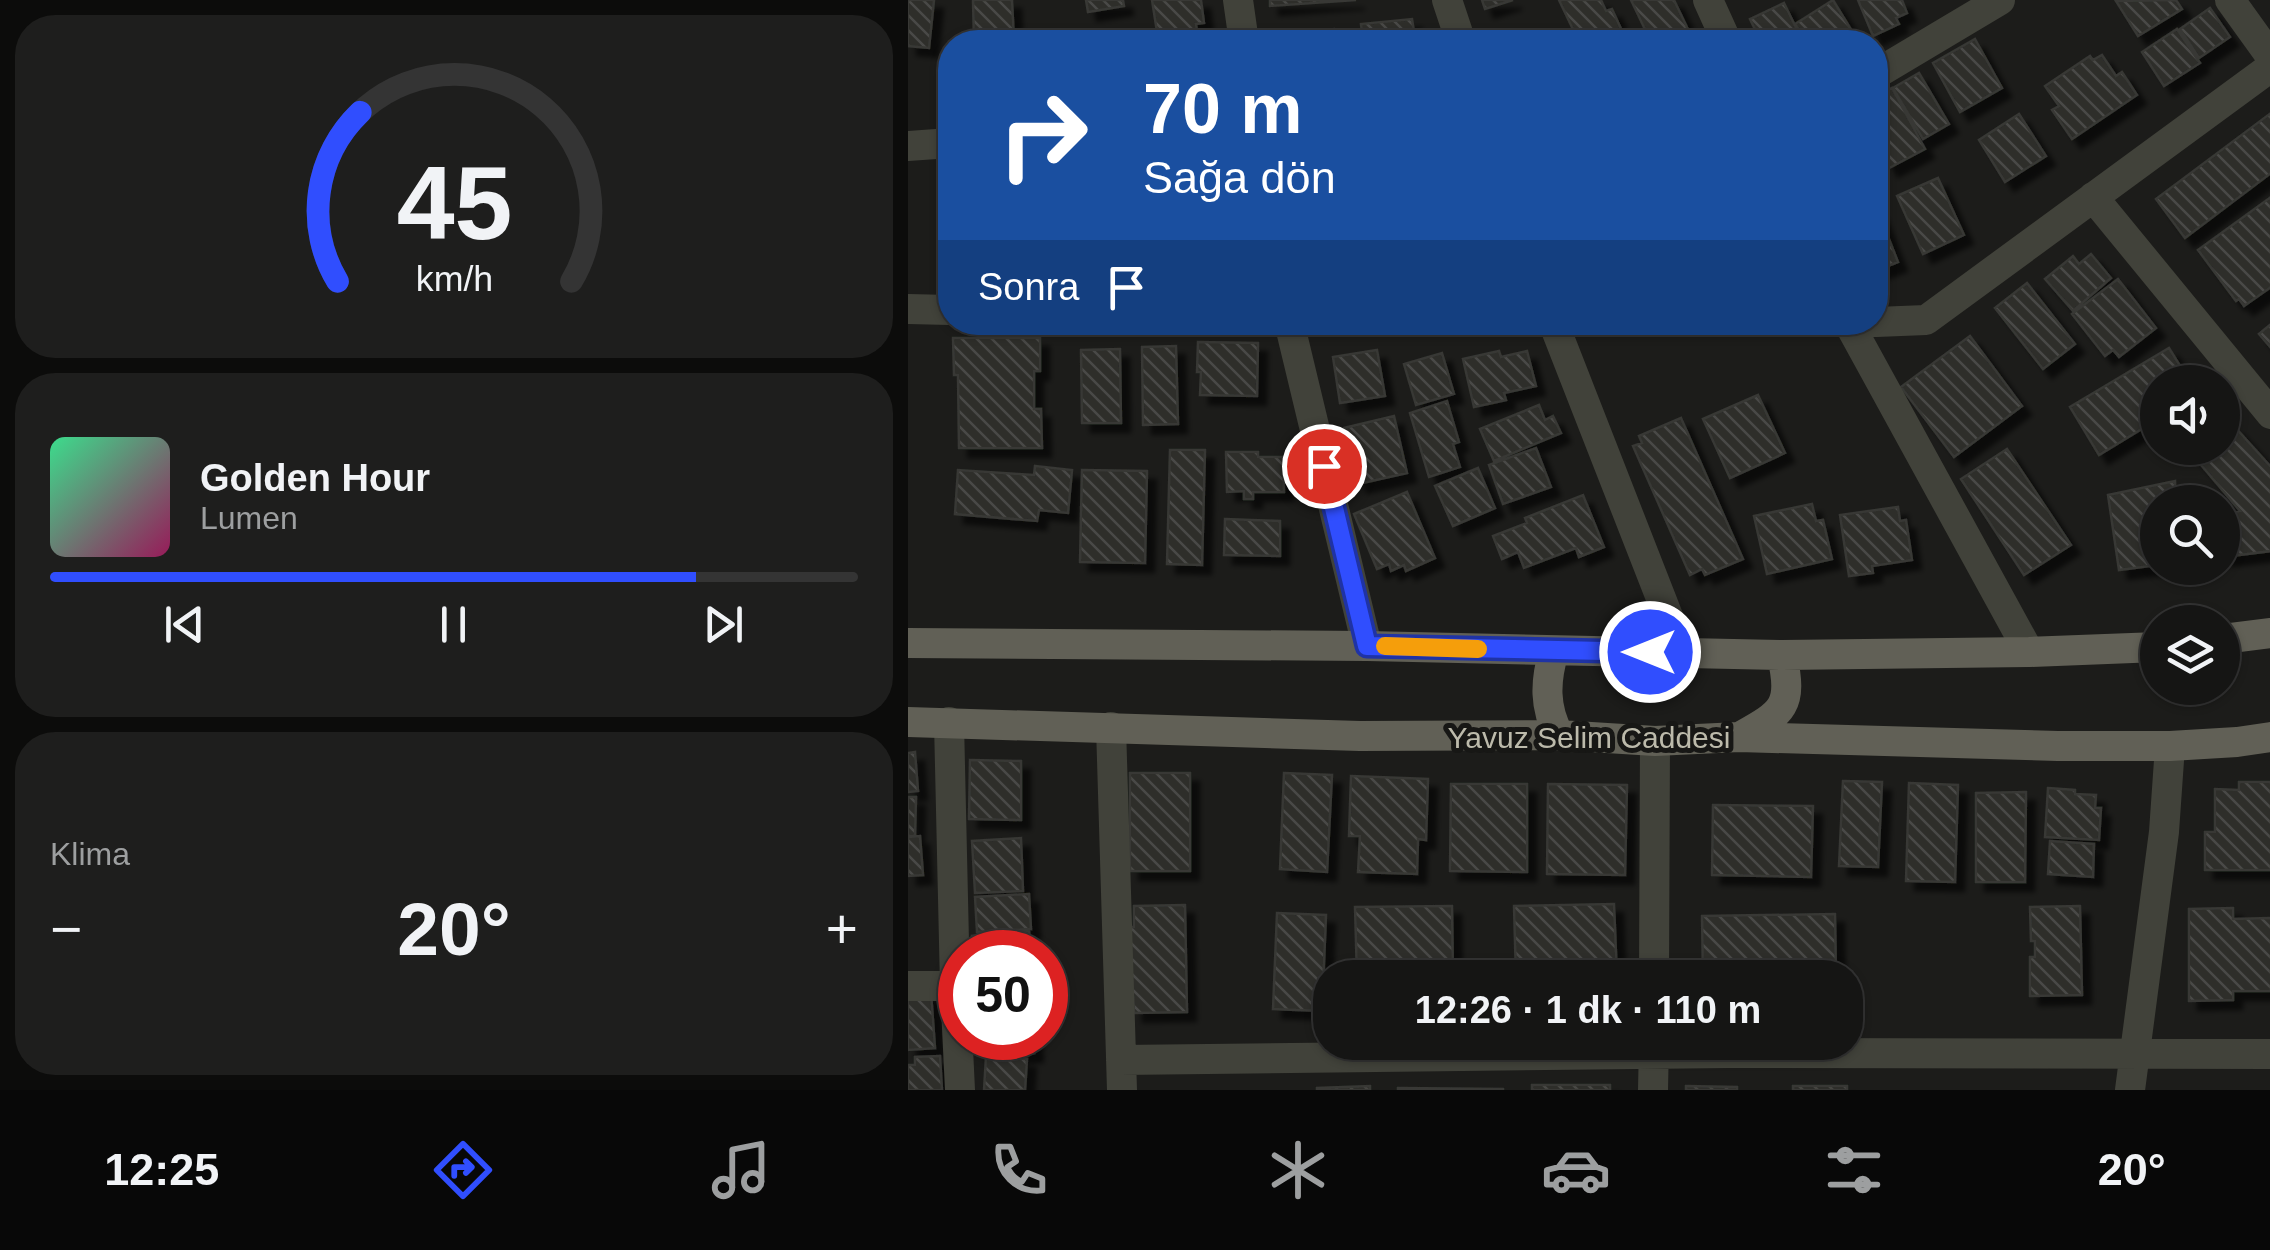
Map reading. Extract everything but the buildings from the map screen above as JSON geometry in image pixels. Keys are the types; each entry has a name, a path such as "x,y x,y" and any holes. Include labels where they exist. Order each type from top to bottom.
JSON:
{"main road":[{"path":"2240,637 2270,633"},
{"path":"908,643 1367,646 1782,655 2140,648"},
{"path":"1554,651 1546,680 1546,700 1558,736"},
{"path":"1739,738 1773,718 1782,708 1787,675 1782,655"},
{"name":"Yavuz Selim Caddesi","path":"908,722 1360,736 1558,736 1655,741 1739,738 2058,746 2170,746 2270,737"}],"street":[{"path":"1238,0 1242,30"},
{"path":"1448,0 1457,30"},
{"path":"1708,0 1722,30"},
{"path":"1888,67 2000,0"},
{"path":"2230,0 2270,58"},
{"path":"1888,322 1926,320 2270,68"},
{"path":"908,146 938,144"},
{"path":"2093,197 2270,414"},
{"path":"908,309 938,310"},
{"path":"1292,335 1367,646"},
{"path":"1557,335 1682,652"},
{"path":"1857,335 2029,652"},
{"path":"950,722 954,930"},
{"path":"1111,728 1121,1075 1417,1060"},
{"path":"1654,960 1655,741"},
{"path":"2130,1090 2164,832 2170,746"},
{"path":"908,986 938,986"},
{"path":"1863,1051 2270,1054"},
{"path":"959,1060 960,1090"},
{"path":"1653,1090 1654,1060"}],"slow traffic":[{"path":"1385,646 1478,649"}],"route":[{"path":"1324,466 1367,646 1650,652"}]}
